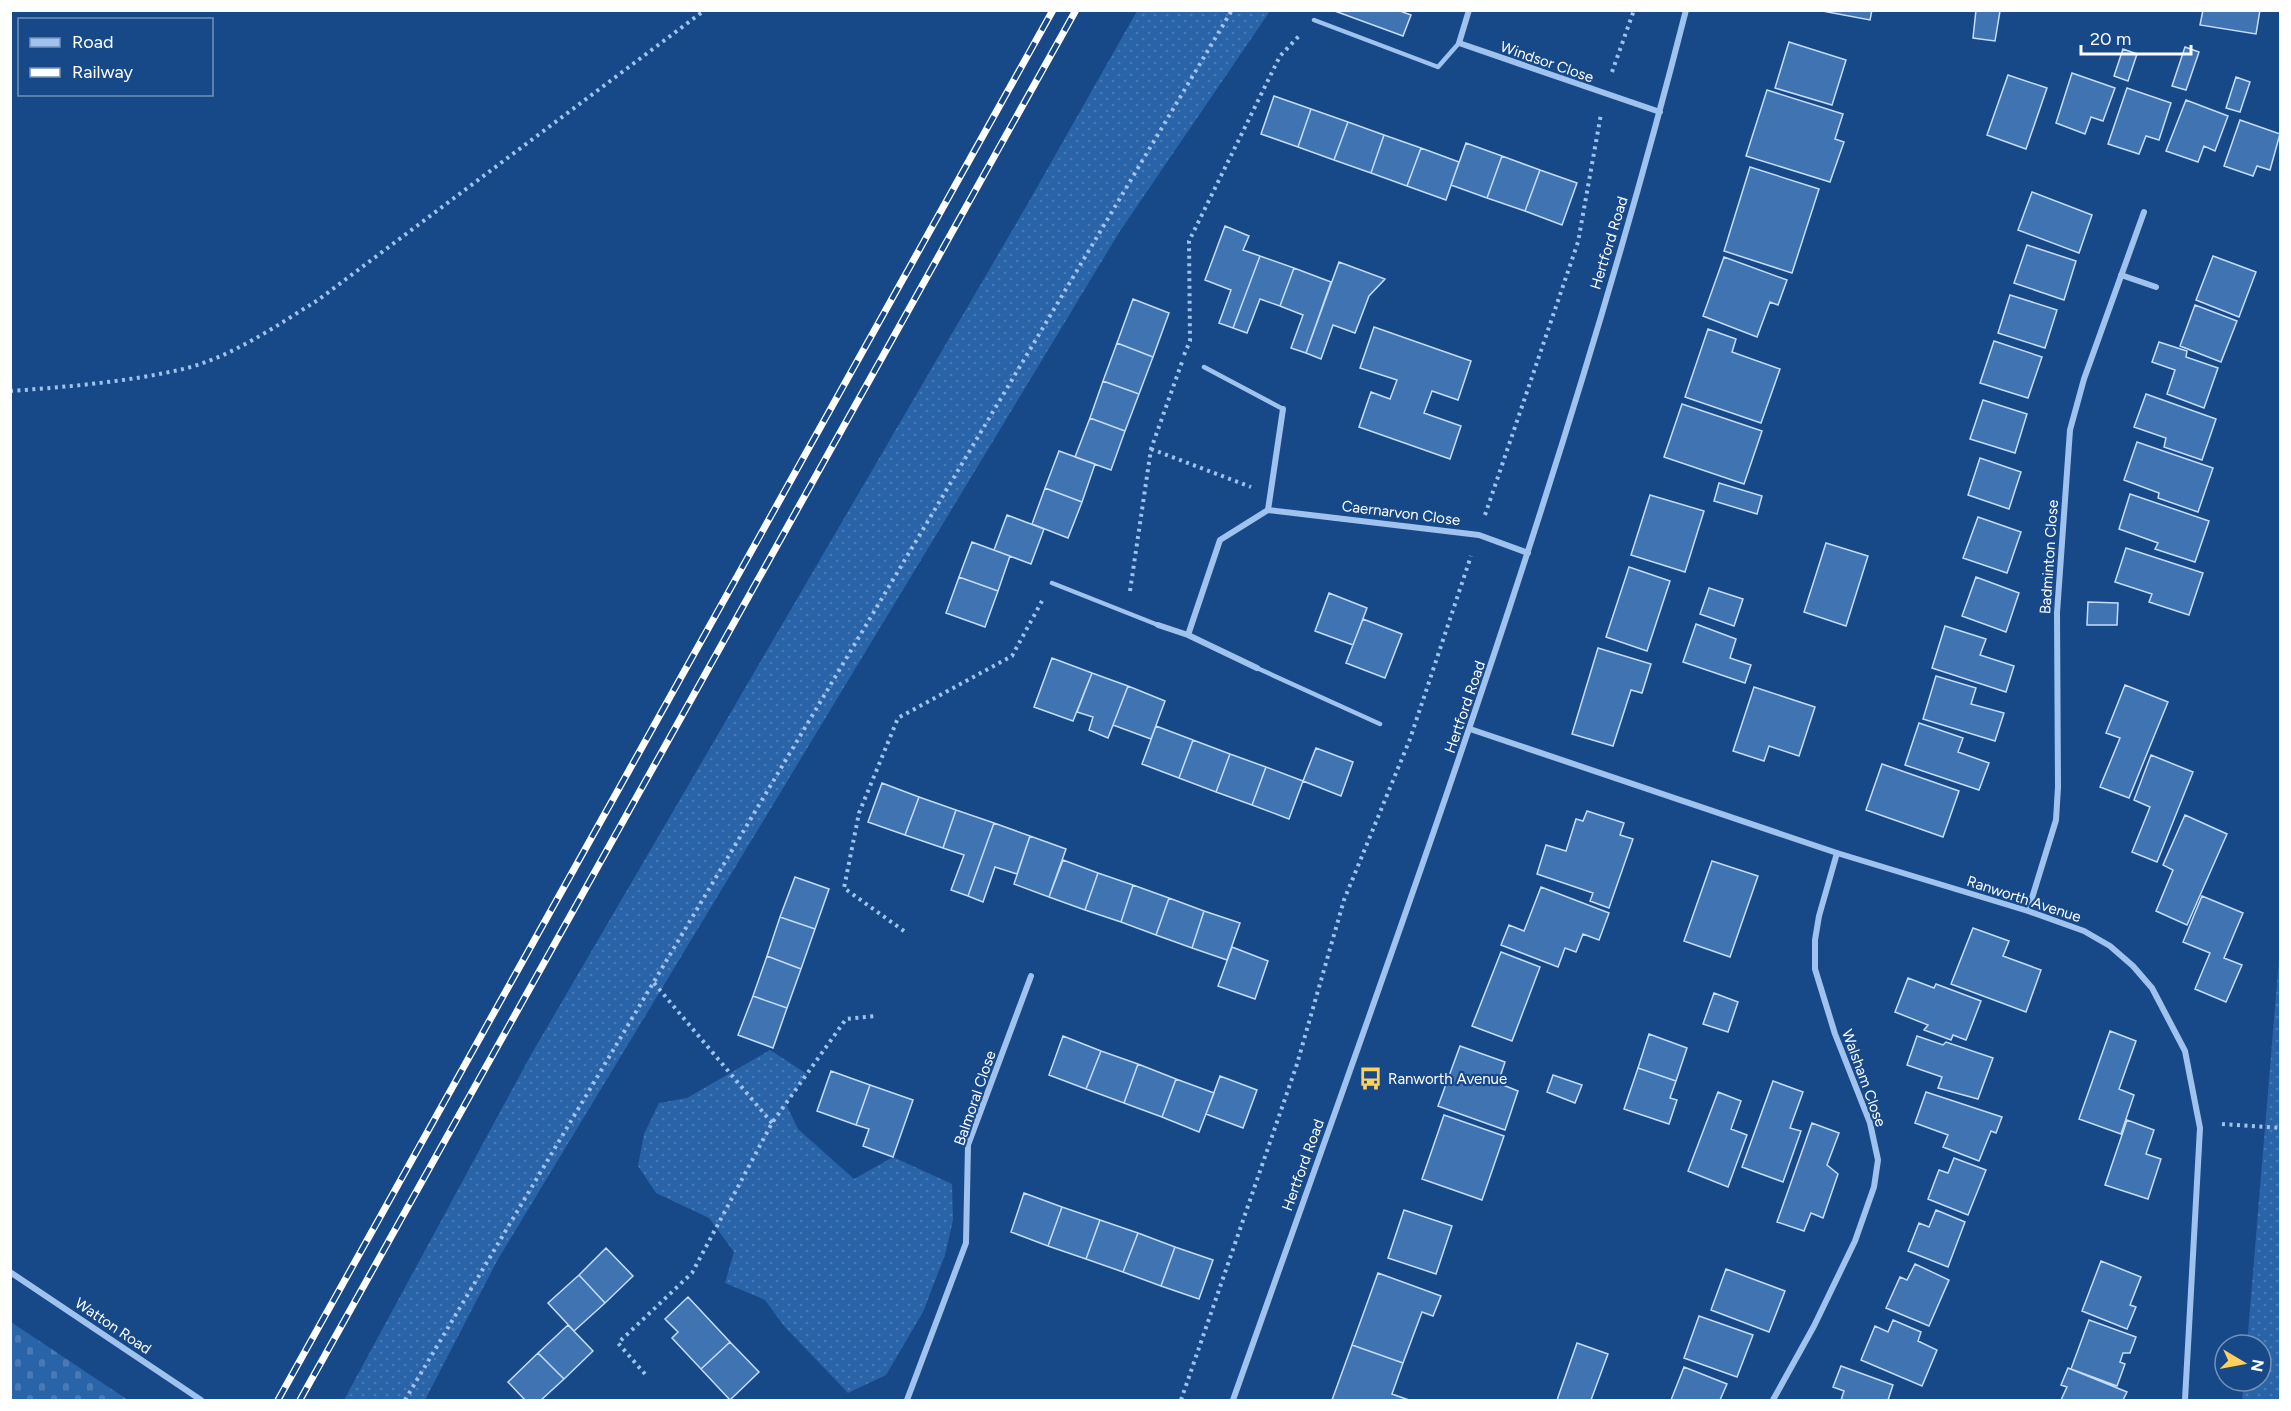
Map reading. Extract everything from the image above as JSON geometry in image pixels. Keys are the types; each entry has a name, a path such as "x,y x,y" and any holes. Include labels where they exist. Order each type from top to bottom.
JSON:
{"street":[{"path":"1459,44 1469,10"},
{"name":"Hertford Road","path":"1233,1401 1470,729 1528,553 1660,112 1686,10"},
{"name":"Windsor Close","path":"1459,44 1660,112"},
{"name":"Badminton Close","path":"2028,911 2056,820 2058,787 2057,613 2070,430 2084,379 2144,212"},
{"path":"2121,276 2156,287"},
{"path":"1188,635 1220,540 1268,510 1283,409"},
{"name":"Caernarvon Close","path":"1268,510 1479,535 1528,553"},
{"path":"1158,625 1188,635 1257,668"},
{"name":"Ranworth Avenue","path":"1470,729 1838,853 2028,911 2084,931 2110,946 2133,966 2152,988 2186,1051 2200,1128 2185,1401"},
{"name":"Walsham Close","path":"1773,1401 1814,1326 1855,1241 1874,1187 1878,1160 1870,1123 1835,1034 1815,969 1815,940 1819,916 1838,853"},
{"name":"Balmoral Close","path":"907,1401 966,1243 968,1145 1031,976"},
{"name":"Watton Road","path":"10,1272 201,1401"}],"lane":[{"path":"1314,20 1438,67 1459,44"},
{"path":"1203,368 1283,409"},
{"path":"1052,583 1158,625"},
{"path":"1257,668 1380,724"}],"path":[{"path":"10,391 57,388 181,370 250,342 318,300 705,10"},
{"path":"405,1401 1232,10"},
{"path":"1181,1401 1296,1064 1344,900 1410,739 1578,242 1604,94 1634,10"},
{"path":"1127,612 1151,449 1190,341 1189,241 1280,56 1314,20"},
{"path":"1151,449 1270,494"},
{"path":"904,932 844,888 860,813 898,718 1012,656 1052,583"},
{"path":"654,983 772,1123"},
{"path":"645,1374 618,1343 692,1273 772,1123 846,1019 874,1016"},
{"path":"2229,1123 2280,1128"}],"green space":[{"path":"1137,11 1270,11 1120,231 497,1261 425,1400 344,1400 532,1053 1027,205"},
{"path":"2280,947 2280,1400 2242,1400 2243,1393 2273,1393 2273,1333 2248,1333"},
{"path":"770,1050 807,1074 786,1104 798,1129 854,1179 893,1157 952,1184 953,1220 945,1255 923,1312 886,1375 848,1393 784,1326 765,1300 725,1283 734,1252 709,1218 656,1193 638,1166 644,1134 659,1103 687,1098"},
{"path":"11,1322 128,1400 11,1400"}],"building":[{"path":"1332,10 1397,10 1411,15 1403,36"},
{"path":"1817,10 1872,10 1870,20"},
{"path":"1976,10 2000,11 1995,41 1973,38"},
{"path":"2203,10 2260,10 2256,34 2200,25"},
{"path":"1789,42 1846,60 1832,105 1775,88"},
{"path":"2185,47 2199,52 2186,90 2172,86"},
{"path":"2123,49 2137,54 2128,81 2114,76"},
{"path":"2072,73 2115,88 2103,121 2091,117 2085,134 2056,123"},
{"path":"2008,75 2047,88 2026,149 1987,135"},
{"path":"2236,77 2250,82 2240,112 2226,108"},
{"path":"2127,88 2171,103 2159,140 2146,136 2139,154 2108,144"},
{"path":"1767,90 1843,114 1835,139 1844,142 1830,182 1746,156"},
{"path":"1274,96 1311,109 1298,147 1261,134"},
{"path":"2186,100 2228,116 2215,151 2204,146 2198,162 2166,151"},
{"path":"1311,109 1348,122 1334,160 1298,147"},
{"path":"2240,120 2280,134 2270,170 2257,166 2253,176 2224,166"},
{"path":"1348,122 1384,135 1371,173 1334,160"},
{"path":"1384,135 1421,148 1407,186 1371,173"},
{"path":"1466,143 1502,156 1487,198 1451,185"},
{"path":"1421,148 1459,162 1446,200 1407,186"},
{"path":"1502,156 1540,170 1525,211 1487,198"},
{"path":"1750,167 1819,189 1792,273 1724,251"},
{"path":"1540,170 1577,183 1562,225 1525,211"},
{"path":"2032,192 2092,215 2079,253 2018,230"},
{"path":"1225,226 1249,236 1243,250 1260,256 1233,328 1219,323 1231,290 1205,280"},
{"path":"2027,245 2076,261 2064,300 2014,283"},
{"path":"1260,256 1294,268 1280,306 1260,299 1247,333 1233,328"},
{"path":"2213,256 2256,272 2239,317 2196,300"},
{"path":"1724,257 1787,280 1778,305 1770,302 1757,337 1703,316"},
{"path":"1339,262 1385,279 1369,296 1355,333 1333,325 1321,359 1306,353"},
{"path":"1294,268 1331,282 1306,353 1291,348 1303,315 1280,306"},
{"path":"2010,295 2057,310 2045,348 1998,333"},
{"path":"1133,299 1169,313 1153,357 1117,343"},
{"path":"2195,305 2237,321 2221,362 2180,346"},
{"path":"1374,327 1471,361 1458,400 1432,391 1424,413 1461,426 1450,459 1359,427 1371,392 1390,399 1397,380 1360,368"},
{"path":"1708,329 1736,339 1732,352 1780,369 1761,423 1685,397"},
{"path":"1994,341 2042,357 2028,398 1980,383"},
{"path":"2159,342 2187,351 2186,357 2218,368 2204,408 2167,394 2175,370 2152,362"},
{"path":"1117,343 1153,357 1139,394 1103,381"},
{"path":"1103,381 1139,394 1125,431 1090,418"},
{"path":"2146,394 2216,419 2202,460 2164,447 2166,438 2134,427"},
{"path":"1983,400 2027,414 2015,453 1970,439"},
{"path":"1682,404 1762,431 1744,484 1664,457"},
{"path":"1090,418 1125,431 1111,470 1075,457"},
{"path":"2137,442 2213,468 2198,512 2158,498 2159,493 2124,480"},
{"path":"1059,451 1095,464 1082,502 1045,488"},
{"path":"1980,458 2021,472 2009,509 1968,495"},
{"path":"1719,483 1762,496 1757,514 1714,501"},
{"path":"1045,488 1082,502 1068,538 1032,524"},
{"path":"2130,494 2209,521 2195,562 2155,549 2158,543 2119,529"},
{"path":"1650,495 1704,511 1685,572 1631,555"},
{"path":"1007,515 1044,529 1031,564 994,550"},
{"path":"1978,517 2021,532 2007,573 1963,558"},
{"path":"972,542 1010,556 998,591 959,577"},
{"path":"1826,543 1868,556 1846,626 1804,612"},
{"path":"2126,548 2203,573 2189,615 2149,602 2152,594 2115,582"},
{"path":"1629,567 1670,581 1647,651 1606,637"},
{"path":"959,577 998,591 985,627 946,613"},
{"path":"1976,577 2019,593 2006,632 1962,616"},
{"path":"1709,588 1743,599 1734,626 1700,614"},
{"path":"1329,593 1367,608 1353,645 1315,631"},
{"path":"2088,602 2118,603 2117,625 2087,625"},
{"path":"1363,619 1402,634 1385,678 1346,663"},
{"path":"1696,624 1736,639 1730,658 1751,665 1745,683 1683,662"},
{"path":"1945,626 1986,639 1980,655 2014,666 2006,692 1932,668"},
{"path":"1598,648 1651,664 1642,693 1631,690 1613,746 1572,734"},
{"path":"1052,658 1092,673 1073,721 1034,707"},
{"path":"1092,673 1128,686 1108,738 1089,730 1093,717 1077,712"},
{"path":"1936,676 1976,688 1971,704 2004,713 1995,741 1923,719"},
{"path":"2125,685 2168,702 2129,798 2100,787 2120,738 2106,733"},
{"path":"1128,686 1165,701 1151,739 1113,725"},
{"path":"1754,687 1815,707 1799,756 1769,746 1764,761 1733,751"},
{"path":"1919,723 1963,738 1958,752 1989,763 1979,790 1905,765"},
{"path":"1156,726 1193,740 1179,778 1142,764"},
{"path":"1193,740 1230,754 1216,792 1179,778"},
{"path":"1316,748 1353,762 1341,796 1303,781"},
{"path":"1230,754 1266,767 1252,805 1216,792"},
{"path":"2151,755 2193,772 2157,862 2132,852 2150,807 2134,800"},
{"path":"1882,764 1959,791 1943,837 1866,810"},
{"path":"1266,767 1303,781 1289,819 1252,805"},
{"path":"882,783 919,797 905,835 868,822"},
{"path":"919,797 956,810 943,848 905,835"},
{"path":"956,810 994,823 968,896 951,890 964,855 943,848"},
{"path":"1587,811 1624,823 1620,835 1633,839 1609,908 1590,901 1593,893 1537,874 1546,845 1566,851 1576,819 1583,821"},
{"path":"2185,815 2227,834 2187,925 2156,911 2173,870 2163,865"},
{"path":"994,823 1030,836 1017,874 995,867 983,902 968,896"},
{"path":"1030,836 1066,849 1049,897 1014,884"},
{"path":"1063,860 1098,873 1085,910 1049,897"},
{"path":"1712,861 1758,876 1730,957 1684,941"},
{"path":"1098,873 1133,885 1121,922 1085,910"},
{"path":"795,877 829,889 815,929 780,917"},
{"path":"1133,885 1169,898 1156,935 1121,922"},
{"path":"1541,887 1609,913 1599,940 1583,934 1576,952 1565,948 1558,967 1501,945 1509,925 1524,931"},
{"path":"2202,896 2243,913 2224,958 2242,965 2226,1002 2195,989 2210,953 2183,942"},
{"path":"1169,898 1204,911 1192,948 1156,935"},
{"path":"1204,911 1240,923 1227,960 1192,948"},
{"path":"780,917 815,929 801,969 767,956"},
{"path":"1973,928 2009,941 2003,956 2041,970 2026,1012 1951,984"},
{"path":"1232,947 1268,961 1255,999 1218,986"},
{"path":"1501,952 1540,967 1512,1041 1472,1026"},
{"path":"767,956 801,969 787,1008 753,996"},
{"path":"1908,978 1934,988 1936,984 1981,1001 1966,1040 1953,1035 1951,1040 1924,1030 1928,1025 1895,1012"},
{"path":"1714,993 1738,1002 1728,1032 1703,1024"},
{"path":"753,996 787,1008 773,1048 738,1035"},
{"path":"2110,1031 2136,1041 2119,1089 2134,1095 2121,1134 2079,1119"},
{"path":"1649,1034 1687,1048 1676,1081 1638,1068"},
{"path":"1063,1036 1101,1051 1086,1089 1049,1075"},
{"path":"1917,1036 1943,1045 1946,1042 1993,1058 1978,1099 1938,1088 1942,1077 1907,1065"},
{"path":"1460,1046 1505,1062 1498,1083 1518,1091 1505,1130 1438,1106"},
{"path":"1101,1051 1138,1064 1124,1103 1086,1089"},
{"path":"1138,1064 1176,1079 1162,1117 1124,1103"},
{"path":"1638,1068 1676,1081 1670,1098 1677,1100 1669,1124 1624,1109"},
{"path":"831,1071 870,1085 856,1125 817,1111"},
{"path":"1553,1075 1582,1085 1575,1103 1547,1092"},
{"path":"1220,1076 1257,1090 1243,1128 1206,1114"},
{"path":"1176,1079 1214,1093 1199,1132 1162,1117"},
{"path":"1773,1081 1803,1092 1790,1128 1801,1131 1783,1182 1742,1167"},
{"path":"870,1085 913,1100 893,1157 863,1146 869,1129 856,1125"},
{"path":"1718,1092 1741,1101 1731,1129 1747,1135 1728,1187 1688,1171"},
{"path":"1926,1092 2002,1117 1996,1133 1991,1131 1979,1161 1943,1147 1948,1135 1915,1123"},
{"path":"1444,1115 1504,1136 1482,1200 1422,1179"},
{"path":"2127,1120 2154,1130 2146,1154 2161,1159 2148,1199 2105,1185"},
{"path":"1812,1123 1839,1133 1827,1165 1838,1174 1823,1218 1811,1213 1804,1231 1777,1222"},
{"path":"1954,1158 1986,1170 1968,1215 1928,1199 1939,1170 1948,1173"},
{"path":"1024,1193 1062,1207 1048,1246 1011,1232"},
{"path":"1062,1207 1100,1220 1086,1259 1048,1246"},
{"path":"1404,1210 1452,1226 1436,1274 1388,1258"},
{"path":"1936,1210 1965,1222 1948,1267 1908,1251 1919,1223 1929,1227"},
{"path":"1100,1220 1138,1233 1123,1272 1086,1259"},
{"path":"1138,1233 1175,1247 1161,1286 1123,1272"},
{"path":"1175,1247 1213,1260 1199,1299 1161,1286"},
{"path":"606,1248 633,1276 605,1303 579,1275"},
{"path":"2101,1261 2141,1277 2130,1305 2136,1307 2127,1329 2082,1311"},
{"path":"1915,1264 1949,1280 1929,1326 1886,1308 1900,1277 1907,1280"},
{"path":"1726,1269 1785,1291 1769,1332 1711,1310"},
{"path":"1378,1273 1441,1296 1433,1316 1422,1312 1403,1363 1352,1345"},
{"path":"579,1275 605,1303 574,1331 548,1303"},
{"path":"688,1297 730,1342 701,1369 672,1338 678,1332 665,1319"},
{"path":"1699,1316 1753,1335 1737,1377 1684,1358"},
{"path":"1893,1320 1921,1332 1918,1341 1937,1350 1922,1386 1861,1360 1875,1326 1888,1332"},
{"path":"2089,1320 2136,1337 2130,1353 2123,1353 2120,1362 2125,1364 2117,1386 2071,1369"},
{"path":"568,1325 593,1351 564,1379 538,1353"},
{"path":"730,1342 759,1372 730,1400 701,1369"},
{"path":"1577,1343 1608,1354 1591,1400 1557,1400"},
{"path":"1352,1345 1403,1363 1392,1394 1409,1400 1332,1400"},
{"path":"538,1353 564,1379 541,1400 525,1400 508,1382"},
{"path":"1841,1366 1893,1385 1888,1400 1841,1400 1844,1391 1833,1387"},
{"path":"1684,1367 1727,1384 1720,1400 1671,1400"},
{"path":"2068,1368 2127,1392 2123,1400 2061,1400 2067,1387 2061,1385"}],"railway":[{"path":"278,1400 1053,10"},
{"path":"300,1400 1076,10"}],"place":[{"name":"Ranworth Avenue","path":"1370,1079"}]}
